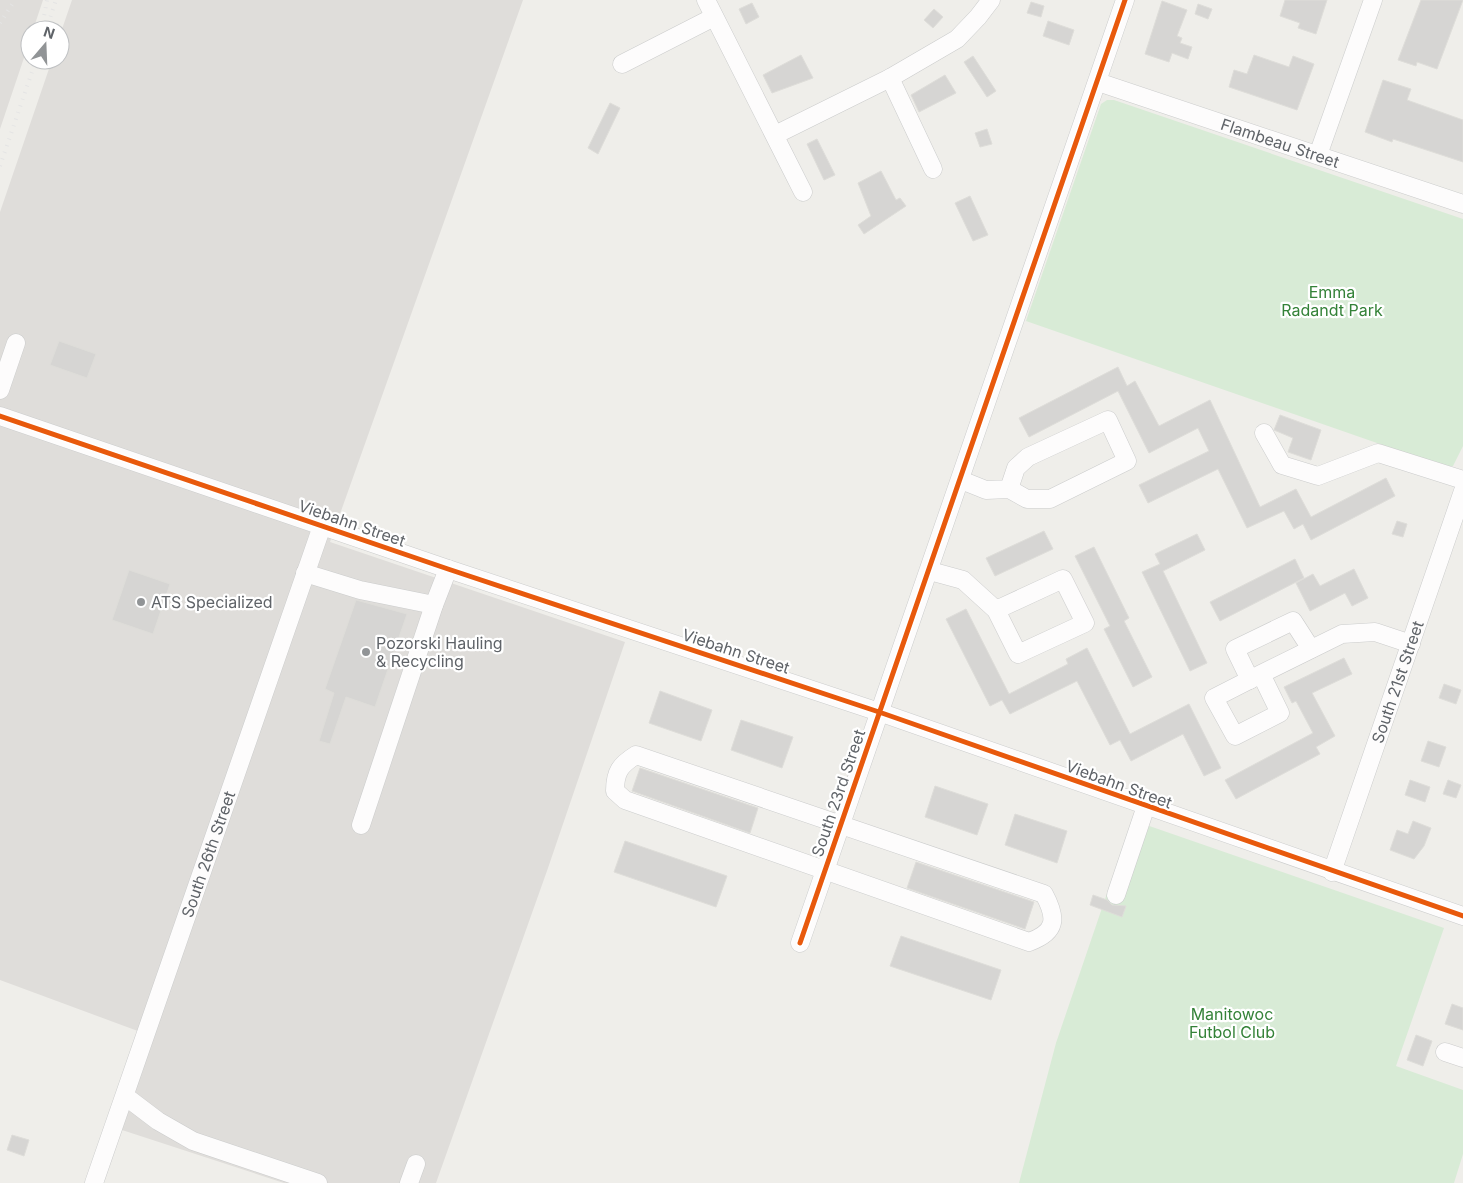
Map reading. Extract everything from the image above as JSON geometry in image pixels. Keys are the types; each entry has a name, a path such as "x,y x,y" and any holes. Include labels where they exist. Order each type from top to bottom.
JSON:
{"street":[{"path":"706,0 803,192"},
{"path":"774,135 890,78 956,38 978,17 991,0"},
{"name":"South 23rd Street","path":"800,943 879,712 930,571 1125,0"},
{"path":"1318,155 1373,0"},
{"path":"622,64 714,17"},
{"path":"890,78 933,169"},
{"name":"Flambeau Street","path":"1098,82 1463,204"},
{"path":"0,390 16,343"},
{"name":"Viebahn Street","path":"0,416 448,569 879,712 1332,872 1463,916"},
{"path":"961,480 986,490 1009,489 1027,499 1050,499 1128,461 1108,420 1028,457 1016,468 1009,489"},
{"path":"1264,433 1282,465 1318,476 1378,453 1463,480"},
{"name":"South 21st Street","path":"1332,872 1463,491"},
{"name":"South 26th Street","path":"94,1183 322,526"},
{"path":"361,824 434,605 448,569"},
{"path":"930,571 963,580 996,610 1018,654 1085,622 1063,579 996,610"},
{"path":"305,573 360,590 434,605"},
{"path":"1311,650 1293,620 1235,649 1256,677 1311,650 1342,634 1375,632 1411,644"},
{"path":"636,755 840,826 1044,894 1053,910 1052,924 1044,937 1029,942 625,800 615,791 615,776 621,764 636,755"},
{"path":"1116,895 1146,806"},
{"path":"1445,1052 1463,1058"},
{"path":"125,1096 158,1121 193,1141 318,1183"},
{"path":"409,1183 416,1164"}],"shaded area":[{"path":"0,0 43,0 36,20 20,20 20,70 0,129"},
{"path":"72,0 523,0 330,542 625,642 548,868 436,1183 284,1183 122,1130 154,1037 0,980 0,212 49,70 70,70 70,20 65,20"}],"green space":[{"name":"Emma Radandt Park","path":"1107,100 1114,100 1463,219 1463,446 1453,466 1443,466 1026,321 1101,104"},
{"name":"Manitowoc Futbol Club","path":"1132,820 1444,928 1396,1066 1463,1090 1463,1154 1454,1183 1019,1183 1056,1043"}],"building":[{"path":"1285,0 1327,0 1316,34 1298,28 1300,23 1280,16"},
{"path":"1421,0 1463,0 1437,69 1417,62 1416,66 1398,60"},
{"path":"1162,1 1187,10 1177,36 1182,38 1180,43 1192,47 1188,59 1172,53 1169,62 1145,54"},
{"path":"1031,2 1044,6 1041,17 1027,13"},
{"path":"752,3 759,17 746,24 739,9"},
{"path":"1198,4 1212,9 1208,19 1195,14"},
{"path":"934,9 943,17 933,28 924,20"},
{"path":"1048,21 1074,30 1069,45 1043,36"},
{"path":"801,55 813,78 772,93 763,75"},
{"path":"1254,55 1289,67 1293,56 1314,64 1297,110 1229,87 1234,70 1247,74"},
{"path":"973,56 996,91 987,97 964,62"},
{"path":"945,75 956,93 919,112 911,95"},
{"path":"1383,80 1411,89 1407,100 1463,120 1463,162 1393,139 1392,142 1365,132"},
{"path":"610,103 620,108 598,154 588,148"},
{"path":"987,129 992,144 980,147 975,133"},
{"path":"817,139 835,175 824,180 807,144"},
{"path":"881,171 896,200 900,198 906,206 864,234 858,225 871,216 858,183"},
{"path":"970,196 988,235 973,241 955,203"},
{"path":"59,341 96,354 87,378 50,365"},
{"path":"1118,367 1127,386 1135,381 1159,426 1210,400 1260,507 1296,489 1311,517 1386,478 1395,496 1311,540 1303,524 1294,529 1284,511 1247,528 1218,469 1148,503 1139,485 1209,451 1198,428 1149,453 1118,391 1029,437 1019,418"},
{"path":"1280,415 1321,430 1311,460 1288,452 1293,438 1274,430"},
{"path":"1397,521 1407,524 1403,537 1392,534"},
{"path":"1044,531 1053,549 995,576 986,558"},
{"path":"1197,534 1205,550 1163,571 1207,663 1190,671 1142,572 1160,564 1155,554"},
{"path":"1094,547 1129,618 1124,621 1152,677 1133,687 1104,629 1110,626 1075,556"},
{"path":"1295,559 1304,578 1220,621 1210,602"},
{"path":"1354,569 1368,598 1352,606 1345,593 1310,611 1296,583 1313,574 1320,586"},
{"name":"ATS Specialized","path":"129,570 170,584 153,634 112,620"},
{"name":"Pozorski Hauling & Recycling","path":"356,600 407,614 375,707 346,697 330,744 319,741 334,693 325,689"},
{"path":"966,609 1009,694 1068,664 1066,659 1087,648 1130,734 1189,704 1221,768 1204,776 1183,734 1131,761 1120,740 1110,745 1077,681 1010,714 1002,700 990,706 946,619"},
{"path":"1344,658 1352,674 1312,693 1335,736 1316,747 1320,754 1236,799 1225,780 1313,733 1296,701 1292,703 1284,687"},
{"path":"1444,684 1461,690 1456,704 1439,698"},
{"path":"660,691 712,710 701,741 649,723"},
{"path":"741,720 793,737 782,768 731,750"},
{"path":"1428,741 1446,747 1439,767 1421,761"},
{"path":"640,768 758,808 750,833 632,791"},
{"path":"1410,780 1430,787 1425,802 1405,795"},
{"path":"1448,780 1461,785 1456,798 1443,794"},
{"path":"935,786 988,804 977,835 925,817"},
{"path":"1015,814 1067,831 1057,863 1005,845"},
{"path":"1413,821 1431,828 1424,846 1414,859 1390,850 1397,830 1408,834"},
{"path":"625,841 727,876 716,907 614,872"},
{"path":"916,862 1034,902 1025,929 907,888"},
{"path":"1093,895 1107,900 1112,905 1126,906 1122,917 1090,905"},
{"path":"901,936 1001,970 991,1000 890,966"},
{"path":"1452,1004 1463,1008 1463,1030 1445,1024"},
{"path":"1416,1035 1432,1041 1423,1066 1407,1060"},
{"path":"12,1135 29,1140 24,1156 7,1150"}],"railway":[{"path":"0,23 15,0"},
{"path":"43,20 47,0"},
{"path":"49,20 56,0"},
{"path":"0,166 33,70"}],"cycle path":[{"path":"800,943 1125,0"},
{"path":"0,416 448,569 879,712 1463,916"}],"place":[{"name":"ATS Specialized","path":"141,602"},
{"name":"Pozorski Hauling & Recycling","path":"366,652"}]}
